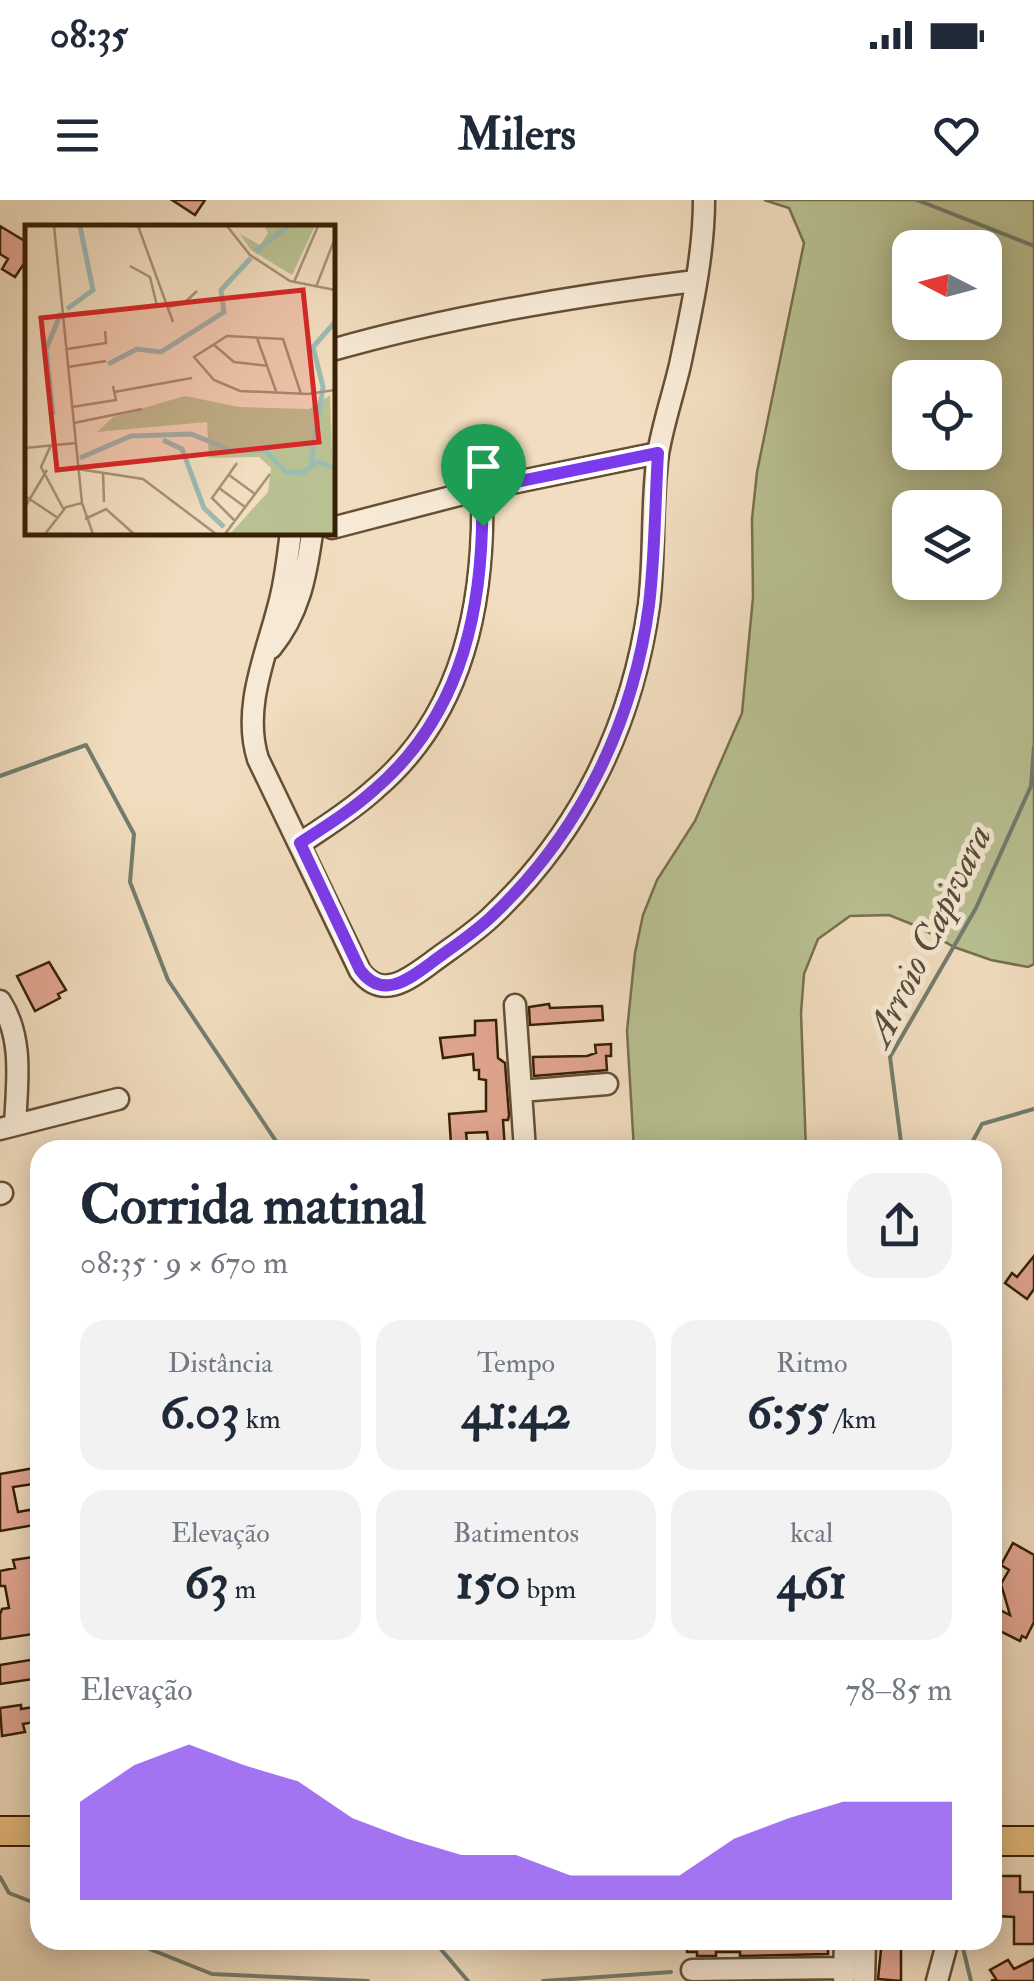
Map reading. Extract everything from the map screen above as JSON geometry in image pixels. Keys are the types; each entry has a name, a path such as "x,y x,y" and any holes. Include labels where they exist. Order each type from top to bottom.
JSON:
{"main road":[{"path":"0,1831 30,1831"},
{"path":"1002,1840 1034,1841"}],"street":[{"path":"290,536 282,593 253,703 252,740 360,970 382,986 394,986 411,978 489,920 542,864 597,780 630,696 648,605 658,453 680,365 704,200"},
{"path":"335,349 501,309 695,281"},
{"path":"335,527 482,489 658,453"},
{"path":"300,843 378,788 409,752 454,678 473,626 482,562 482,489"},
{"path":"267,654 288,626 296,607 314,535"},
{"path":"0,1001 9,1014 16,1042 7,1127 118,1100"},
{"path":"515,1005 524,1140"},
{"path":"521,1091 607,1084"},
{"path":"864,1981 865,1950"},
{"path":"937,1981 945,1950"},
{"path":"692,1970 732,1975 844,1974"}],"green space":[{"path":"764,200 1034,200 1034,964 1028,967 991,960 954,947 889,915 850,916 818,939 804,974 801,1013 806,1140 633,1140 627,1031 635,953 643,915 657,880 695,821 742,713 753,597 752,519 757,472 804,243 789,208"}],"building":[{"path":"172,200 205,200 195,215"},
{"path":"0,226 25,241 25,266 15,277 2,269 8,259 0,254"},
{"path":"49,962 66,990 58,994 60,998 35,1011 17,976"},
{"path":"549,1004 550,1008 602,1006 603,1020 530,1025 529,1007"},
{"path":"496,1020 498,1058 505,1063 509,1115 508,1120 503,1120 504,1140 488,1140 487,1132 466,1133 467,1140 451,1140 449,1114 486,1111 486,1080 479,1079 479,1070 474,1070 473,1054 443,1058 440,1038 475,1035 475,1021"},
{"path":"611,1044 611,1056 606,1056 607,1070 534,1076 533,1057 587,1056 596,1053 595,1045"},
{"path":"1034,1256 1034,1289 1027,1299 1005,1283 1012,1273 1017,1277"},
{"path":"30,1469 30,1484 13,1487 18,1512 30,1510 30,1526 0,1531 0,1474"},
{"path":"1013,1543 1034,1555 1034,1622 1026,1638 1022,1636 1020,1641 1002,1632 1002,1611 1010,1615 1002,1587 1009,1570 1002,1563"},
{"path":"30,1557 30,1634 0,1639 0,1614 2,1609 9,1608 5,1586 0,1586 0,1571 15,1568 13,1560"},
{"path":"30,1660 30,1680 0,1684 0,1665"},
{"path":"0,1708 30,1708 30,1723 23,1724 25,1732 2,1736"},
{"path":"1002,1876 1020,1876 1020,1892 1034,1892 1034,1944 1014,1944 1014,1917 1002,1916"},
{"path":"828,1950 828,1954 740,1956 740,1952 716,1952 716,1956 697,1956 697,1952 687,1952"},
{"path":"881,1950 901,1950 901,1981 878,1979"},
{"path":"1034,1959 1034,1981 991,1981 996,1979 990,1970 1008,1960 1014,1969"}],"waterway":[{"path":"917,200 1034,246"},
{"path":"0,776 86,745 134,834 130,882 168,980 275,1140"},
{"name":"Arroio Capivara","path":"901,1140 890,1057 976,908 1031,786 1034,747"},
{"path":"973,1140 982,1124 1034,1109"},
{"path":"0,1877 9,1893 30,1901"},
{"path":"152,1950 212,1974 368,1981"},
{"path":"442,1950 468,1981"},
{"name":"Arroio Capivara","path":"963,1950 971,1981"},
{"path":"543,1981 671,1972"}],"route":[{"path":"658,453 648,605 630,696 597,780 542,864 489,920 411,978 394,986 382,986 360,970 300,843 378,788 419,740 436,712 454,678 473,626 483,526 482,489 658,453"}]}
